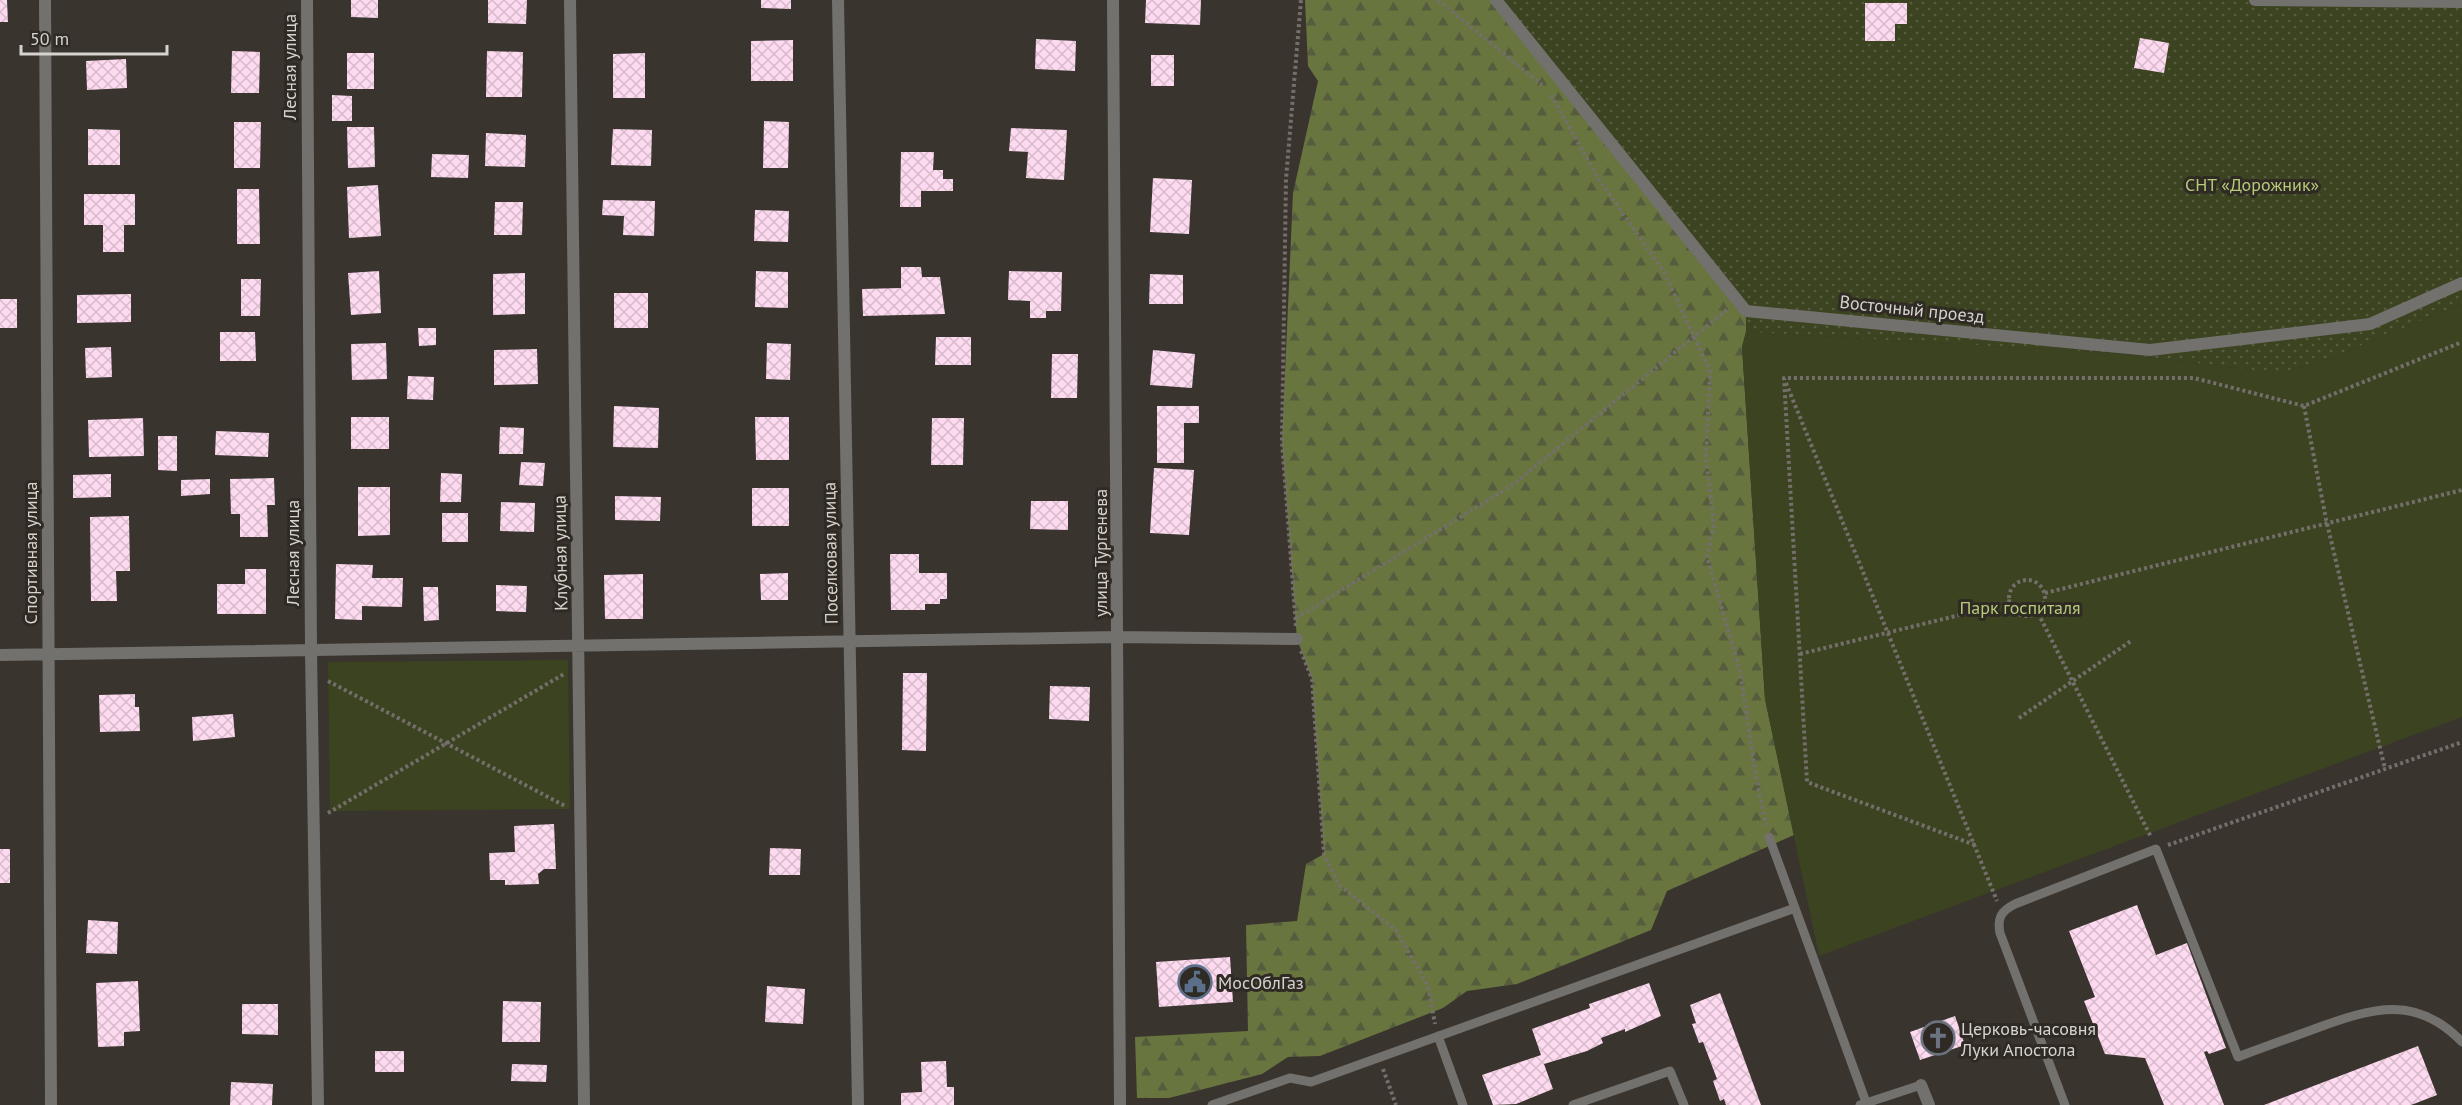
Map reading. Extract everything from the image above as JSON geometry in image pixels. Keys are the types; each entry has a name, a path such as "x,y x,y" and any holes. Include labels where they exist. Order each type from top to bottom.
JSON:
{"street":[{"name":"Спортивная улица","path":"45,0 51,1105"},
{"name":"Лесная улица","path":"307,0 311,650 318,1105"},
{"name":"Клубная улица","path":"570,0 584,1105"},
{"name":"Поселковая улица","path":"838,0 858,1105"},
{"name":"улица Тургенева","path":"1113,0 1119,637 1120,1105"},
{"name":"Восточный проезд","path":"1496,0 1746,311 2150,350 2370,324 2462,283"},
{"path":"2255,0 2462,2"},
{"path":"0,655 1119,637 1297,639"},
{"path":"1921,1085 1929,1105"}],"lane":[{"path":"1769,837 1865,1104 1921,1085"},
{"path":"2065,1105 2000,933 1999,918 2001,913 2015,903 2156,849 2238,1057 2374,1009 2405,1009 2423,1014 2442,1025 2462,1042"},
{"path":"1212,1105 1290,1078 1311,1082 1795,908"},
{"path":"1438,1036 1463,1105"},
{"path":"1573,1105 1670,1071 1684,1105"}],"path":[{"path":"1301,0 1286,179 1282,441 1297,639 1312,679 1324,854 1339,885 1396,930 1428,986 1438,1036"},
{"path":"1438,0 1547,89 1598,178 1664,272 1710,371 1706,458 1714,525 1707,557 1740,671 1755,772 1769,837"},
{"path":"1296,618 1511,486 1738,301"},
{"path":"1784,378 2194,378 2304,406 2462,342"},
{"path":"1784,378 2001,913"},
{"path":"1784,378 1807,782 1975,845"},
{"path":"2304,406 2327,523 2385,769"},
{"path":"2045,593 2462,490"},
{"path":"2022,580 2034,580 2045,593 2044,604 2037,613 2021,615 2009,603 2009,591 2022,580"},
{"path":"1800,654 2009,603"},
{"path":"2037,613 2156,849 2462,742"},
{"path":"2019,718 2131,640"},
{"path":"314,825 330,811 579,665"},
{"path":"328,681 581,814"},
{"path":"1379,1057 1396,1105"}],"green space":[{"path":"1305,0 1496,0 1746,311 1746,332 1742,347 1765,699 1794,835 1667,891 1651,930 1517,984 1467,991 1443,1008 1320,1056 1288,1057 1262,1074 1169,1098 1137,1098 1135,1037 1248,1031 1246,925 1297,921 1306,864 1324,854 1312,679 1297,639 1282,441 1293,193 1318,81 1308,66"},
{"name":"СНТ «Дорожник»","path":"1496,0 2462,0 2462,304 2323,361 2291,370 2253,370 2113,353 1746,332 1746,311"},
{"name":"Парк госпиталя","path":"2462,304 2462,717 1819,956 1765,699 1742,347 1746,332 2113,353 2253,370 2291,370 2323,361"},
{"path":"568,660 570,809 330,811 328,662"}],"building":[{"path":"0,0 7,0 8,22 0,22"},
{"path":"351,0 378,0 378,18 351,17"},
{"path":"488,0 527,0 526,24 488,23"},
{"path":"761,0 791,0 791,9 761,8"},
{"path":"1146,0 1201,0 1200,25 1145,23"},
{"path":"1865,3 1907,3 1907,24 1895,24 1895,41 1865,41"},
{"path":"2140,38 2169,43 2164,73 2134,68"},
{"path":"1036,39 1076,41 1075,71 1035,69"},
{"path":"793,40 793,81 751,81 751,41"},
{"path":"232,51 260,52 259,93 231,93"},
{"path":"487,51 523,52 522,97 486,97"},
{"path":"347,53 374,53 374,89 347,89"},
{"path":"645,53 645,98 613,98 613,54"},
{"path":"1151,55 1174,55 1174,86 1151,86"},
{"path":"126,59 127,88 87,90 86,61"},
{"path":"332,95 352,96 352,121 332,121"},
{"path":"764,121 789,122 788,168 763,168"},
{"path":"234,122 261,122 260,168 234,168"},
{"path":"347,127 374,127 375,167 348,168"},
{"path":"1011,128 1067,130 1064,180 1026,178 1028,152 1009,151"},
{"path":"88,129 120,130 120,165 88,165"},
{"path":"613,129 652,130 651,166 611,165"},
{"path":"486,133 526,135 525,167 485,166"},
{"path":"901,152 934,152 933,170 943,170 943,179 953,179 953,191 921,191 921,207 900,207"},
{"path":"432,154 469,155 468,178 431,177"},
{"path":"1153,178 1192,180 1189,234 1150,232"},
{"path":"378,185 381,236 349,238 347,187"},
{"path":"237,189 259,189 260,244 237,244"},
{"path":"84,194 135,194 135,225 124,225 124,252 103,252 103,225 84,225"},
{"path":"603,200 655,201 654,236 623,235 624,216 602,215"},
{"path":"495,202 523,202 522,235 494,235"},
{"path":"755,210 789,211 788,242 754,241"},
{"path":"901,267 921,267 922,277 940,277 945,314 863,316 862,289 901,288"},
{"path":"379,271 381,313 351,315 348,273"},
{"path":"756,271 788,272 788,308 755,307"},
{"path":"1009,271 1062,272 1061,311 1046,311 1046,318 1030,318 1030,301 1008,300"},
{"path":"525,273 525,314 493,315 493,274"},
{"path":"1150,274 1183,275 1183,304 1149,304"},
{"path":"241,279 261,279 260,316 241,316"},
{"path":"614,293 648,293 648,328 614,328"},
{"path":"131,294 131,322 77,323 77,295"},
{"path":"0,299 17,299 17,328 0,328"},
{"path":"418,328 436,328 436,345 419,346"},
{"path":"220,332 255,332 256,361 220,361"},
{"path":"936,337 971,337 971,365 935,365"},
{"path":"386,343 387,379 352,380 351,344"},
{"path":"767,343 791,344 790,380 766,379"},
{"path":"111,347 112,377 86,378 85,348"},
{"path":"537,349 538,384 494,385 494,350"},
{"path":"1153,350 1195,354 1192,388 1150,385"},
{"path":"1052,354 1078,354 1077,398 1051,398"},
{"path":"408,376 434,377 433,400 407,399"},
{"path":"614,406 659,408 658,448 613,447"},
{"path":"1157,406 1199,406 1199,423 1184,423 1184,463 1157,463"},
{"path":"351,417 389,417 389,449 351,449"},
{"path":"755,417 789,417 789,460 756,460"},
{"path":"143,418 144,456 89,457 88,420"},
{"path":"932,418 964,418 963,465 931,465"},
{"path":"500,427 524,428 523,454 499,454"},
{"path":"216,431 269,433 268,457 215,455"},
{"path":"158,436 177,436 177,471 158,470"},
{"path":"521,462 545,463 543,486 519,485"},
{"path":"1154,468 1194,470 1189,535 1150,533"},
{"path":"441,473 462,474 461,502 440,502"},
{"path":"111,474 111,497 73,498 73,475"},
{"path":"274,478 275,505 267,505 268,537 240,537 240,514 231,514 230,479"},
{"path":"210,479 210,494 181,496 181,480"},
{"path":"358,487 390,487 390,535 358,536"},
{"path":"752,488 789,488 789,526 752,526"},
{"path":"615,496 661,497 660,521 615,520"},
{"path":"1031,501 1068,501 1068,530 1030,529"},
{"path":"501,502 535,503 534,532 500,531"},
{"path":"442,513 468,513 468,542 442,542"},
{"path":"129,516 130,571 116,571 117,601 91,601 90,517"},
{"path":"890,554 919,554 919,573 947,573 947,599 940,599 940,604 925,604 925,610 891,610"},
{"path":"336,564 373,565 372,578 403,578 402,607 362,606 362,620 335,619"},
{"path":"245,569 266,569 266,614 217,614 217,584 245,584"},
{"path":"788,573 788,600 761,600 760,574"},
{"path":"643,574 643,619 605,619 604,575"},
{"path":"496,585 527,586 526,612 496,611"},
{"path":"423,587 438,587 439,620 424,621"},
{"path":"903,673 927,673 926,751 902,750"},
{"path":"1050,686 1090,687 1089,721 1049,719"},
{"path":"135,694 135,707 139,707 140,731 100,732 99,695"},
{"path":"233,714 235,737 193,741 192,717"},
{"path":"554,824 556,869 544,869 538,874 539,884 505,885 505,880 490,880 489,853 515,852 514,826"},
{"path":"770,848 801,849 800,875 769,875"},
{"path":"0,849 10,849 10,883 0,883"},
{"path":"2137,905 2156,955 2187,943 2226,1048 2209,1054 2207,1051 2204,1052 2224,1105 2164,1105 2145,1058 2105,1054 2084,1001 2095,997 2069,931"},
{"path":"88,920 118,922 117,954 86,953"},
{"name":"МосОблГаз","path":"1230,957 1233,1002 1159,1007 1156,962"},
{"path":"138,981 140,1031 124,1032 124,1046 98,1047 96,983"},
{"path":"1649,983 1661,1016 1625,1032 1625,1029 1601,1038 1603,1043 1587,1051 1544,1064 1553,1089 1516,1104 1493,1105 1482,1075 1541,1055 1532,1029 1590,1008 1589,1004"},
{"path":"767,986 805,989 803,1024 765,1022"},
{"path":"1720,993 1761,1105 1726,1105 1724,1099 1720,1101 1713,1081 1717,1079 1703,1042 1699,1043 1692,1024 1696,1023 1690,1005"},
{"path":"503,1001 541,1002 540,1042 502,1042"},
{"path":"242,1004 278,1004 278,1035 242,1034"},
{"name":"Церковь-часовня Луки Апостола","path":"1955,1016 1965,1045 1920,1060 1910,1032"},
{"path":"2418,1046 2437,1095 2411,1105 2264,1105"},
{"path":"375,1051 404,1051 404,1072 375,1072"},
{"path":"946,1061 947,1087 954,1087 954,1105 901,1105 901,1093 922,1092 921,1062"},
{"path":"512,1064 547,1065 546,1082 511,1081"},
{"path":"231,1082 273,1084 272,1105 230,1105"}],"place":[{"name":"МосОблГаз","path":"1195,982"},
{"name":"Церковь-часовня Луки Апостола","path":"1938,1038"}]}
